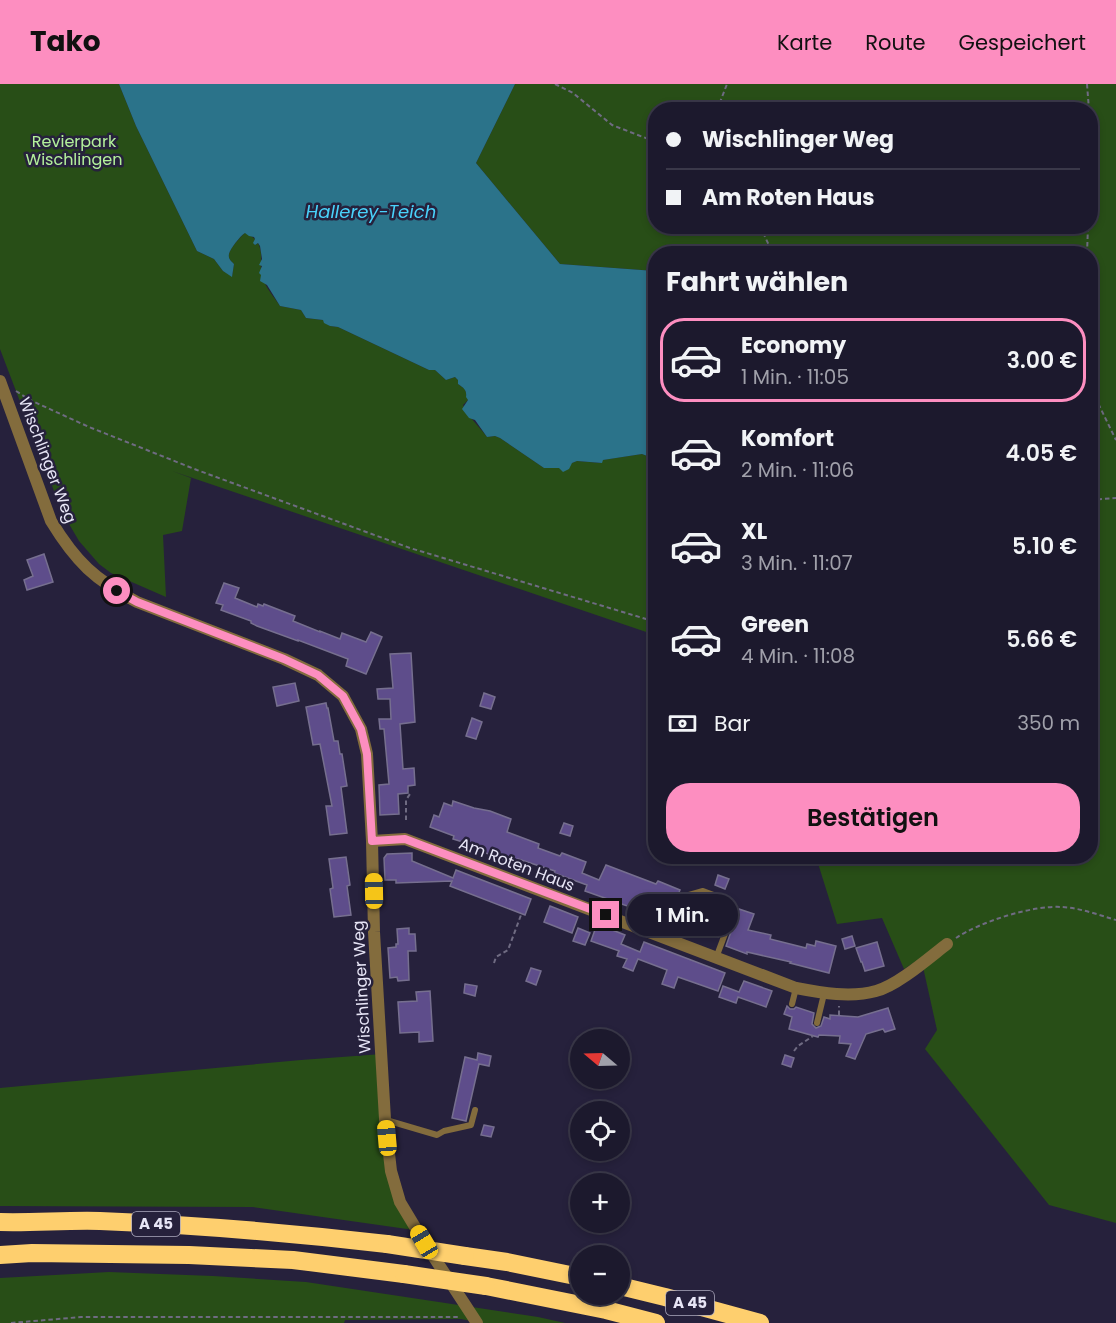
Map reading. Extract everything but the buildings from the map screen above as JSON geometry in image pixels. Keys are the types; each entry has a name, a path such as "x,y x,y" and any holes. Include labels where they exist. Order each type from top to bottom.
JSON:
{"highway":[{"name":"A 45","path":"5,1222 98,1221 189,1225 297,1234 387,1244 507,1262 570,1275"},
{"name":"A 45","path":"0,1255 32,1253 189,1255 293,1260 486,1286 606,1310 656,1323"},
{"name":"A 45","path":"630,1288 760,1323"}],"street":[{"name":"Wischlinger Weg","path":"6,384 51,521 64,541 93,574 137,602 284,659 318,675 343,696 361,729 367,754 374,932 385,1119 391,1171 400,1202 475,1320"},
{"name":"Am Roten Haus","path":"372,841 405,839 796,988 824,994 862,994 878,991 896,982 947,944"}],"lane":[{"path":"666,938 682,897 703,891 720,897 729,923 716,958"},
{"path":"792,1004 796,988"},
{"path":"818,1023 824,994"},
{"path":"385,1119 437,1135 444,1131 471,1125 475,1110"}],"path":[{"path":"555,84 573,93 612,125 648,139"},
{"path":"720,102 727,84"},
{"path":"1087,84 1088,102"},
{"path":"6,384 30,400 99,431 197,470 410,548 648,620"},
{"path":"1098,403 1116,440"},
{"path":"1098,499 1116,498"},
{"path":"406,820 406,800 410,794"},
{"path":"947,944 964,933 1025,910 1061,906 1116,920"},
{"path":"494,963 496,957 508,950 521,915"},
{"path":"839,1003 839,1015"},
{"path":"794,1051 813,1036"},
{"path":"11,1323 81,1317 325,1317 475,1320"},
{"path":"325,1317 325,1323"}],"green space":[{"name":"Revierpark Wischlingen","path":"0,84 119,84 136,126 197,251 214,259 223,271 232,276 234,264 229,259 229,254 246,232 255,239 255,245 258,243 263,280 280,306 301,310 306,318 323,320 330,326 338,327 429,370 435,370 446,380 455,377 458,384 465,389 468,400 463,405 465,410 487,437 500,438 544,468 559,468 577,461 601,463 602,460 642,454 648,456 648,633 172,471 191,478 182,531 163,535 166,597 111,573 99,564 79,541 62,512 0,349"},
{"path":"515,84 1116,84 1116,1223 1049,1205 925,1049 937,1030 921,958 904,969 882,918 837,924 818,864 1098,864 1098,246 648,246 648,270 560,264 476,163"},
{"path":"382,1054 387,1138 414,1230 253,1207 0,1206 0,1088"},
{"path":"109,1272 306,1282 565,1323 481,1323 461,1319 345,1320 344,1323 0,1323 0,1278"}],"water":[{"name":"Hallerey-Teich","path":"119,84 515,84 476,163 560,264 648,270 648,456 642,454 603,460 602,463 577,461 563,472 559,468 544,468 500,438 487,437 475,420 469,418 462,409 468,400 465,391 455,377 446,380 435,370 429,370 338,327 330,326 323,320 306,318 301,310 280,306 267,285 260,281 259,273 262,266 259,265 262,259 260,246 258,243 255,245 253,243 254,237 245,233 231,249 229,256 234,264 232,277 223,271 214,259 197,251 136,126"}],"route":[{"path":"117,591 137,602 284,659 318,675 343,696 361,729 367,754 372,841 405,839 606,915"}]}
